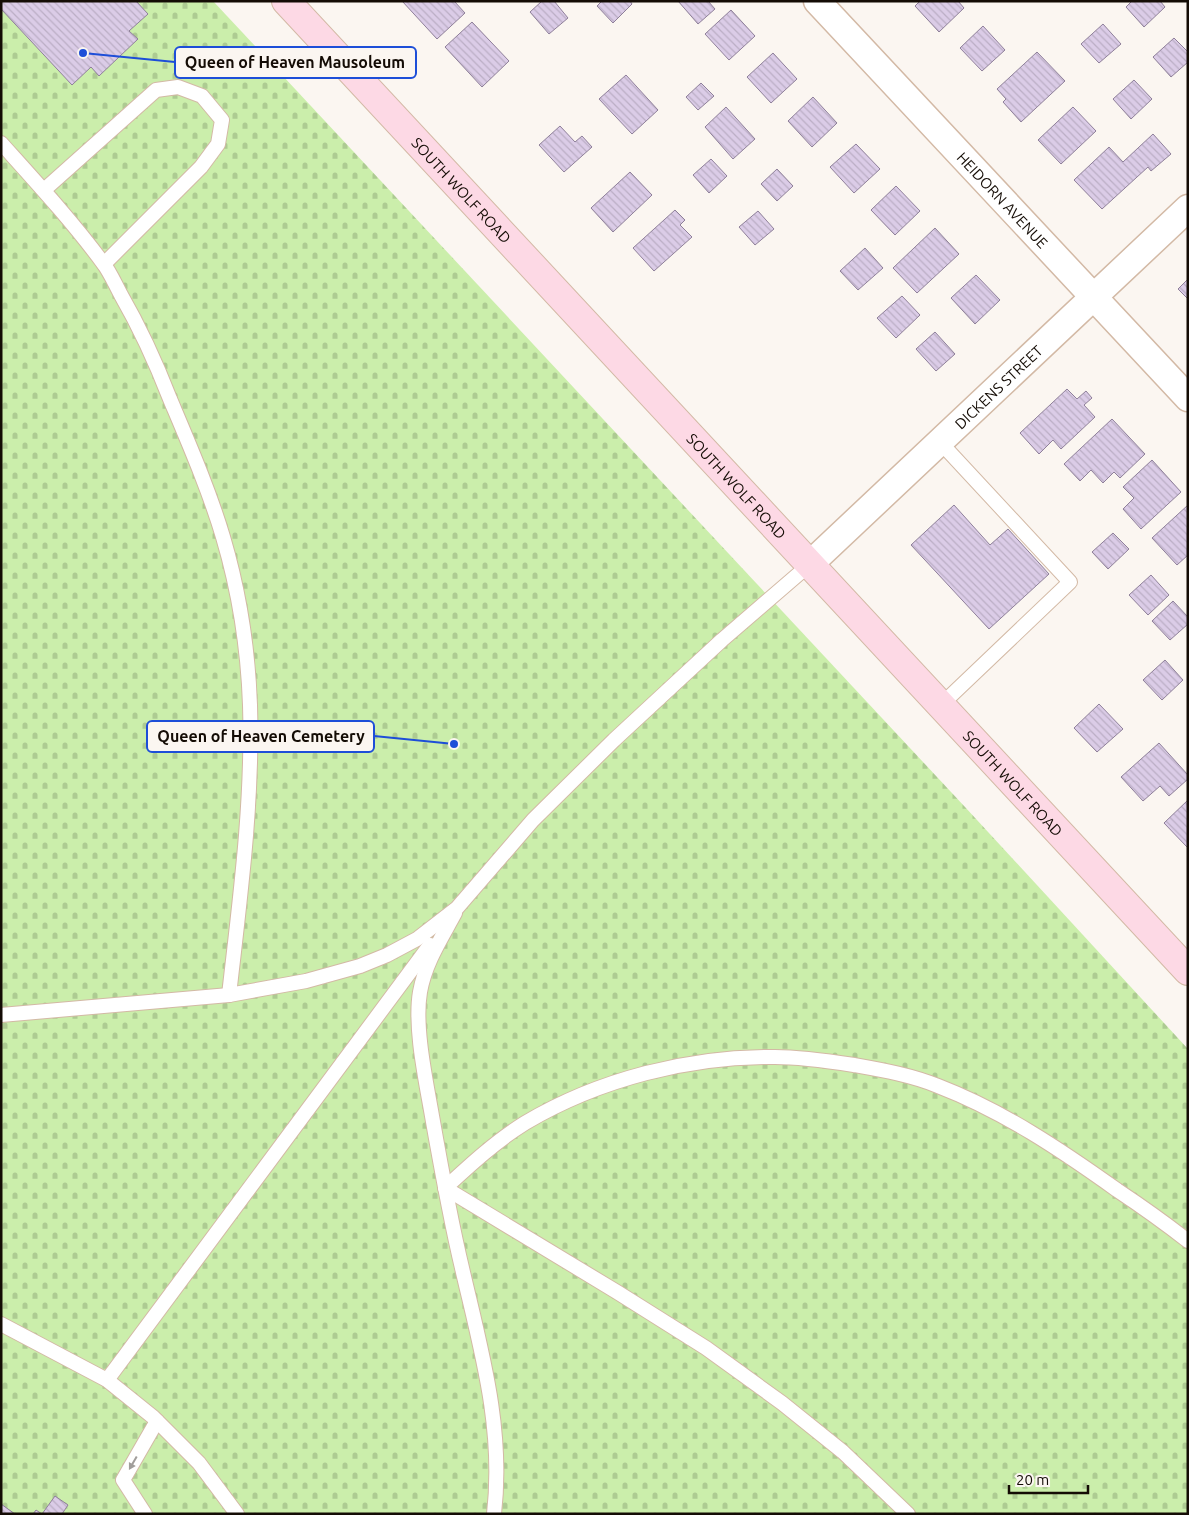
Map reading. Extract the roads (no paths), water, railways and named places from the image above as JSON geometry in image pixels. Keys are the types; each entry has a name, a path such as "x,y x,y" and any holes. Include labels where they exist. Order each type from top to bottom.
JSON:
{"main road":[{"name":"SOUTH WOLF ROAD","path":"286,1 1188,971"}],"street":[{"name":"HEIDORN AVENUE","path":"818,1 1188,398"},
{"name":"DICKENS STREET","path":"809,565 1188,208"}],"lane":[{"path":"44,190 156,90 178,87 202,96 222,120 218,144 201,167 104,264"},
{"path":"1,143 44,190 104,264 132,314 159,370 223,535 235,583 244,632 250,703 250,778 242,885 229,994"},
{"path":"940,442 1070,582 941,705"},
{"path":"107,1380 457,908 533,820 607,747 722,640 809,565"},
{"path":"1,1015 229,994 306,981 360,966 387,955 417,939 457,908"},
{"path":"457,908 427,965 420,994 420,1024 424,1068 445,1188 486,1373 496,1433 497,1492 494,1514"},
{"path":"445,1188 484,1153 525,1123 586,1092 664,1070 714,1060 776,1057 835,1062 890,1071 936,1085 978,1103 1070,1156 1188,1241"},
{"path":"445,1188 706,1348 782,1402 843,1452 908,1514"},
{"path":"2,1324 107,1380 157,1421 199,1463 237,1514"},
{"path":"145,1514 123,1480 157,1421"}],"place":[{"name":"Queen of Heaven Mausoleum","path":"83,53"},
{"name":"Queen of Heaven Cemetery","path":"454,744"}]}
